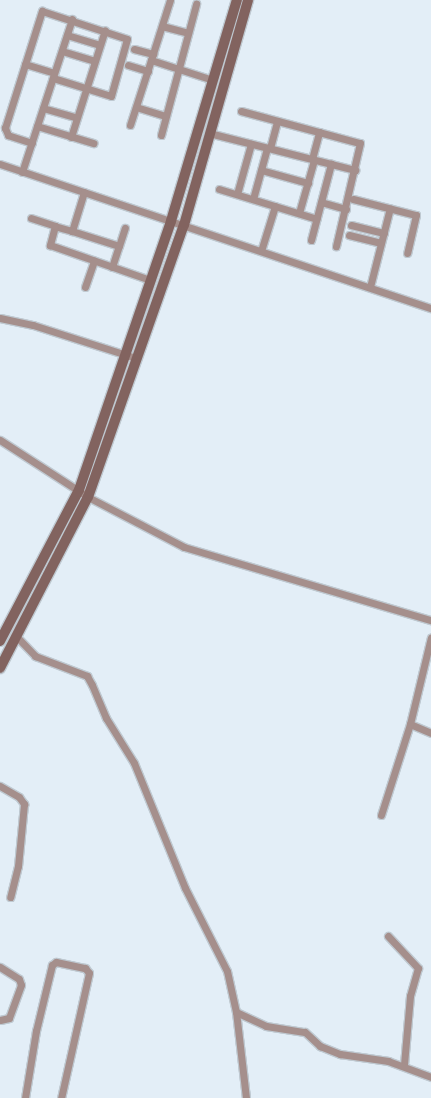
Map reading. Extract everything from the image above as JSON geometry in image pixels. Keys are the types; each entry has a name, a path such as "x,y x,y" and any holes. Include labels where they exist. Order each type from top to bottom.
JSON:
{"street":[{"path":"130,125 170,0"},
{"path":"0,641 79,490 171,221 237,0"},
{"path":"0,668 88,497 184,225 248,0"},
{"path":"161,135 196,4"},
{"path":"25,64 87,89 112,94 128,41 126,37 72,19 42,11 25,64 5,132 32,142"},
{"path":"22,172 72,19"},
{"path":"162,26 188,33"},
{"path":"71,137 105,30"},
{"path":"67,35 100,45"},
{"path":"134,49 178,69 214,80"},
{"path":"62,51 95,61"},
{"path":"128,65 148,71"},
{"path":"136,107 166,116"},
{"path":"43,108 77,118"},
{"path":"242,112 360,143 346,209 336,246"},
{"path":"252,199 260,170 277,121"},
{"path":"37,126 93,143"},
{"path":"300,213 319,132"},
{"path":"209,133 355,170"},
{"path":"237,194 251,144"},
{"path":"0,164 431,308"},
{"path":"311,240 331,164"},
{"path":"260,170 308,182"},
{"path":"219,189 317,219"},
{"path":"72,231 84,192"},
{"path":"353,199 416,215 407,253"},
{"path":"321,202 346,209"},
{"path":"261,251 276,206"},
{"path":"370,287 390,208"},
{"path":"31,218 119,246"},
{"path":"55,226 51,247 150,280"},
{"path":"351,226 384,233"},
{"path":"112,267 125,228"},
{"path":"349,236 381,243"},
{"path":"85,287 94,261"},
{"path":"0,318 34,325 136,358"},
{"path":"0,440 88,497 184,547 431,620"},
{"path":"16,636 35,656 87,676 92,684 106,718 134,763 185,888 227,971 236,1012 246,1098"},
{"path":"381,815 410,724 431,637"},
{"path":"410,724 431,732"},
{"path":"0,786 19,797 24,804 18,866 10,897"},
{"path":"388,936 418,968 410,996 404,1065"},
{"path":"25,1098 36,1031 52,965 56,962 85,968 89,973 61,1098"},
{"path":"0,967 19,979 21,985 9,1018 0,1020"},
{"path":"236,1012 266,1026 305,1032 320,1046 340,1054 404,1065 431,1077"}]}
